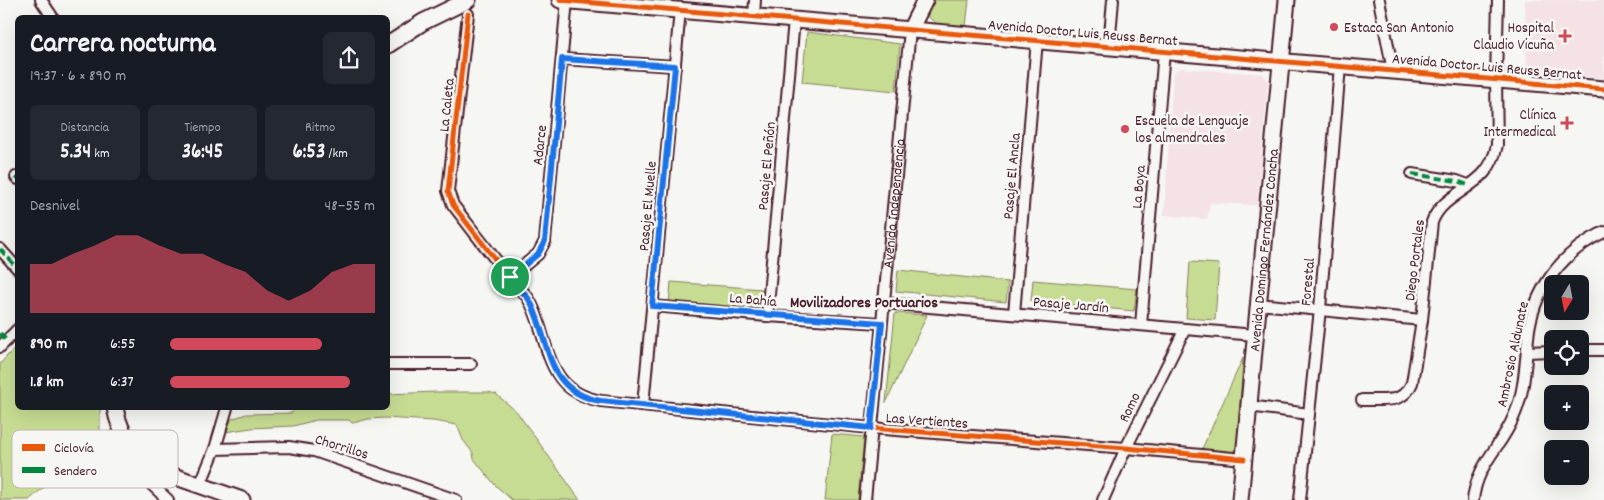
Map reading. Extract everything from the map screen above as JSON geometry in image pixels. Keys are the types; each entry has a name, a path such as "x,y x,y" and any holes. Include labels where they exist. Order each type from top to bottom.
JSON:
{"street":[{"path":"41,0 51,15"},
{"name":"Avenida Doctor Luis Reuss Bernat","path":"560,0 647,4 680,10 1604,89"},
{"name":"Adarce","path":"510,277 538,254 545,241 567,0"},
{"path":"754,16 755,0"},
{"name":"Avenida Independencia","path":"864,500 910,30 925,0"},
{"path":"1109,46 1113,0"},
{"name":"Avenida Domingo Fernández Concha","path":"1240,500 1287,0"},
{"path":"1379,0 1394,71"},
{"name":"Diego Portales","path":"1362,400 1399,399 1409,390 1412,383 1422,320 1432,222 1442,206 1483,175 1492,161 1498,145 1496,79 1498,0"},
{"path":"390,44 422,22 468,7"},
{"name":"La Caleta","path":"450,199 448,191 468,7"},
{"name":"Pasaje El Muelle","path":"643,405 680,10"},
{"name":"Pasaje El Peñón","path":"767,316 794,20"},
{"name":"Pasaje El Ancla","path":"1014,314 1037,40"},
{"name":"La Boya","path":"1141,325 1164,51"},
{"path":"562,59 675,66"},
{"name":"Forestal","path":"1300,500 1320,309 1340,66"},
{"path":"1412,174 1457,181 1468,185"},
{"name":"Las Vertientes","path":"450,199 528,298 550,360 558,376 564,384 578,394 593,400 871,428 1244,459"},
{"name":"Ambrosio Aldunate","path":"1473,500 1475,484 1479,474 1508,430 1519,403 1523,389 1528,338 1533,313 1540,294 1557,267 1575,250 1604,232"},
{"path":"0,249 15,266"},
{"name":"Pasaje Jardín","path":"883,303 1255,335"},
{"path":"1258,304 1422,320"},
{"name":"La Bahía","path":"652,306 882,323"},
{"name":"Romo","path":"1103,500 1126,448 1185,329"},
{"path":"2,340 15,331"},
{"path":"1589,350 1604,350"},
{"path":"1528,352 1544,351"},
{"path":"390,364 471,364"},
{"path":"1249,406 1309,414"},
{"path":"116,410 122,430"},
{"path":"200,485 215,449 226,410"},
{"name":"Chorrillos","path":"215,449 288,447 314,451 456,500"},
{"path":"178,478 242,500"},
{"path":"155,488 168,500"}],"shaded area":[{"name":"Hospital Claudio Vicuña","path":"1525,0 1604,0 1604,78 1527,72"},
{"path":"1179,68 1263,74 1268,81 1257,205 1210,203 1207,219 1164,215 1173,73"}],"green space":[{"path":"934,0 969,0 966,26 938,25 926,15"},
{"path":"807,32 900,44 896,91 802,82"},
{"path":"1190,262 1219,264 1215,320 1186,318"},
{"path":"898,270 1008,282 1006,302 896,291"},
{"path":"1033,280 1137,289 1134,311 1031,301"},
{"path":"671,282 762,289 761,310 669,303"},
{"path":"895,313 927,315 886,403"},
{"path":"15,347 15,410 100,410 100,430 12,430 12,488 43,488 29,500 0,500 0,364"},
{"path":"1243,358 1237,453 1202,449"},
{"path":"488,392 496,394 517,412 580,500 512,500 495,485 474,459 473,453 463,440 457,425 433,421 385,418 368,419 352,423 349,420 316,420 293,426 251,428 225,432 232,419 246,414 292,413 294,410 390,410 390,394"},
{"path":"832,434 864,437 858,500 825,500"}],"marked path":[{"path":"562,59 675,66"},
{"path":"1412,174 1457,181 1468,185"},
{"path":"0,249 15,266"},
{"path":"0,333 6,340"}],"cycle path":[{"path":"560,0 1604,89"},
{"path":"468,14 448,191 453,205 528,298 535,312 553,365 565,384 574,391 601,401 871,428 1244,459"}],"place":[{"name":"Estaca San Antonio","path":"1334,27"},
{"name":"Hospital Claudio Vicuña","path":"1565,36"},
{"name":"Clínica Intermedical","path":"1567,123"},
{"name":"Escuela de Lenguaje los almendrales","path":"1125,129"}],"district":[{"name":"Movilizadores Portuarios","path":"864,301"}],"route":[{"path":"562,59 675,66 652,306 882,323 871,428 601,401 585,397 564,384 558,376 550,360 536,313 528,298 510,277 535,258 545,241 562,59"}]}
